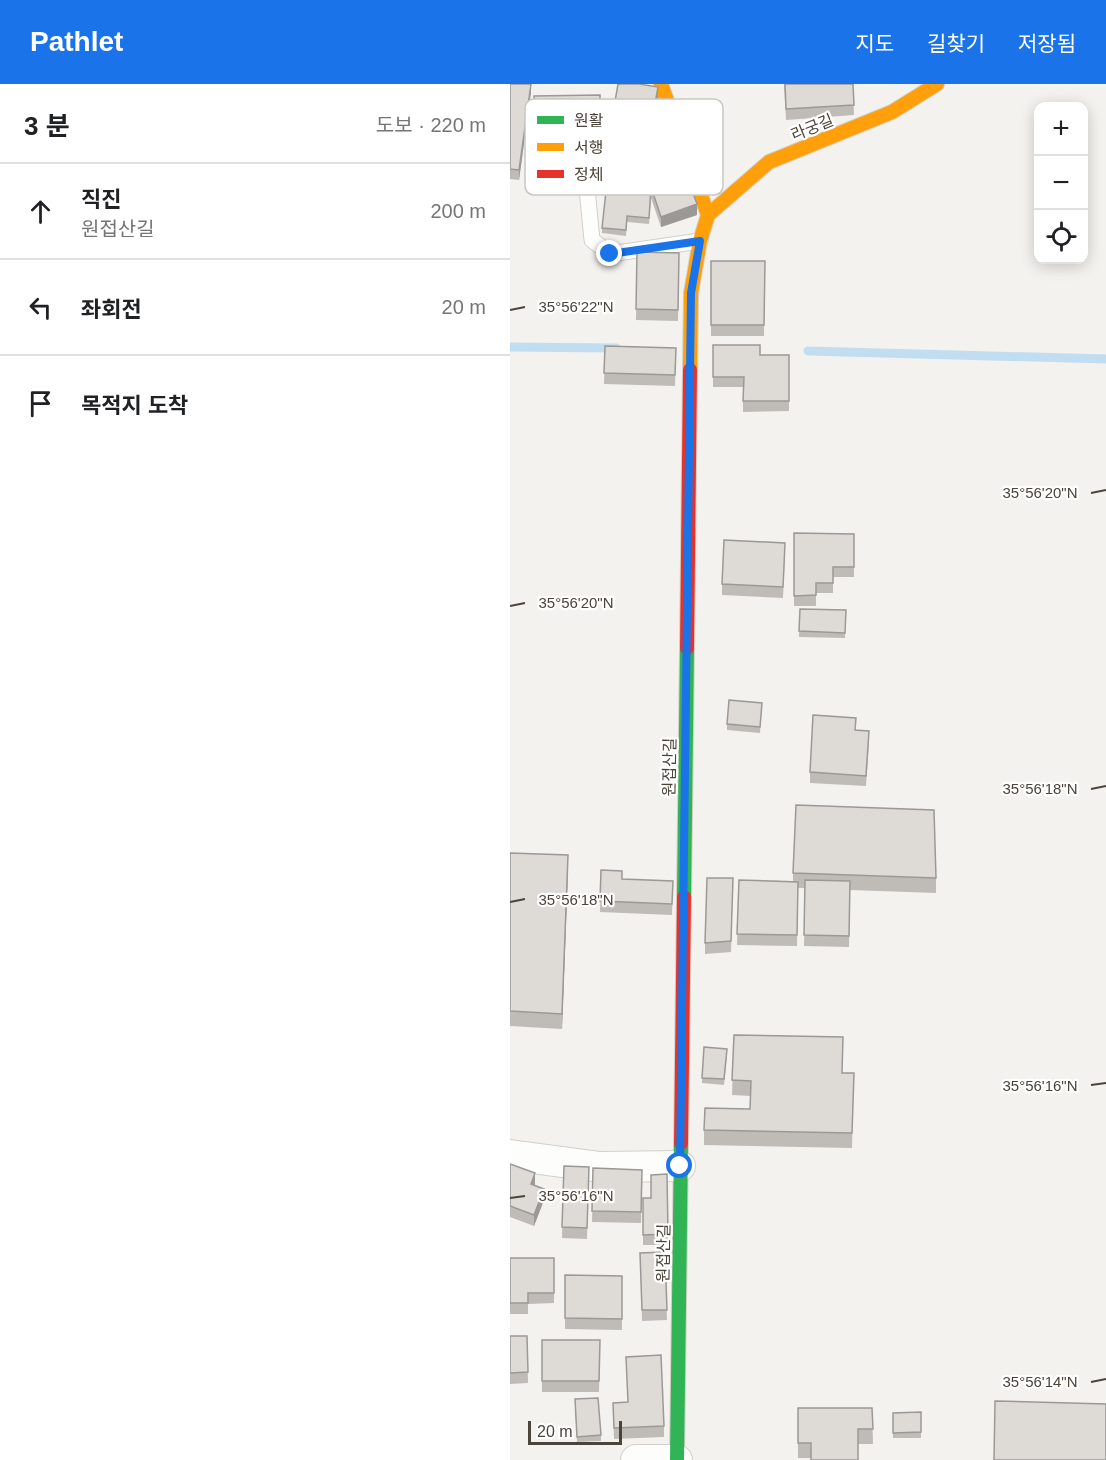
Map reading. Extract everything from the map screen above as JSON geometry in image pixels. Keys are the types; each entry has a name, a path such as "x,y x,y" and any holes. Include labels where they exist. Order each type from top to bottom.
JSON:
{"street":[{"path":"661,84 666,99"},
{"name":"라궁길","path":"708,215 769,162 892,112 937,84"},
{"path":"701,195 708,215"},
{"name":"원접산길","path":"677,1460 691,293 700,241 708,215"},
{"path":"510,1155 600,1167 680,1166"},
{"path":"636,1460 677,1460"}],"lane":[{"path":"588,195 592,240 610,254 700,241"}],"building":[{"path":"510,84 531,84 529,99 525,99 525,127 519,170 510,169"},
{"path":"618,84 658,87 656,99 615,99"},
{"path":"785,84 853,84 854,105 786,109"},
{"path":"600,95 600,99 534,99 534,96"},
{"path":"606,195 651,195 649,218 627,216 626,230 602,228"},
{"path":"654,195 694,195 697,204 661,217"},
{"path":"637,252 679,253 678,310 636,309"},
{"path":"711,261 765,261 764,325 711,325"},
{"path":"713,345 760,345 760,355 789,355 789,401 743,401 744,377 713,377"},
{"path":"605,346 676,348 675,375 604,373"},
{"path":"794,533 854,534 854,567 833,567 833,583 816,583 816,595 794,596"},
{"path":"724,540 785,543 783,587 722,584"},
{"path":"800,609 846,610 845,633 799,631"},
{"path":"729,700 762,703 760,727 727,724"},
{"path":"813,715 856,718 855,730 869,731 866,776 810,772"},
{"path":"796,805 934,810 936,878 793,873"},
{"path":"510,853 568,855 562,1014 510,1011"},
{"path":"601,870 622,871 622,879 673,881 672,904 600,901"},
{"path":"707,878 733,878 731,941 705,943"},
{"path":"739,880 798,882 797,935 737,934"},
{"path":"805,880 850,881 849,936 804,935"},
{"path":"734,1035 843,1037 842,1073 854,1073 852,1133 704,1130 705,1108 750,1109 751,1081 732,1080"},
{"path":"704,1047 727,1049 724,1079 702,1078"},
{"path":"510,1164 535,1173 531,1184 544,1189 534,1215 510,1206"},
{"path":"564,1166 589,1167 587,1228 562,1227"},
{"path":"593,1168 642,1170 641,1212 592,1211"},
{"path":"667,1174 668,1234 643,1235 643,1198 651,1198 651,1175"},
{"path":"665,1252 667,1310 642,1310 640,1253"},
{"path":"510,1258 554,1258 554,1293 528,1293 528,1303 510,1303"},
{"path":"565,1275 622,1276 622,1319 565,1318"},
{"path":"510,1336 527,1336 528,1372 510,1373"},
{"path":"542,1340 600,1340 599,1381 542,1381"},
{"path":"661,1355 664,1426 614,1428 613,1403 628,1402 626,1357"},
{"path":"598,1398 601,1435 577,1437 575,1399"},
{"path":"995,1401 1106,1404 1106,1460 994,1460"},
{"path":"798,1408 872,1408 873,1429 858,1429 858,1460 811,1460 811,1443 798,1443"},
{"path":"921,1412 921,1432 893,1433 893,1413"}],"waterway":[{"path":"510,347 616,348"},
{"path":"808,351 1106,359"}],"traffic: fast":[{"path":"684,897 687,648"},
{"path":"677,1460 681,1143"}],"traffic: slow":[{"path":"661,84 666,99"},
{"path":"708,215 769,162 892,112 937,84"},
{"path":"690,370 691,293 700,241 708,215 701,195"}],"traffic: jam":[{"path":"687,648 690,370"},
{"path":"681,1143 684,897"}],"route":[{"path":"610,254 700,241 691,293 680,1166"}]}
